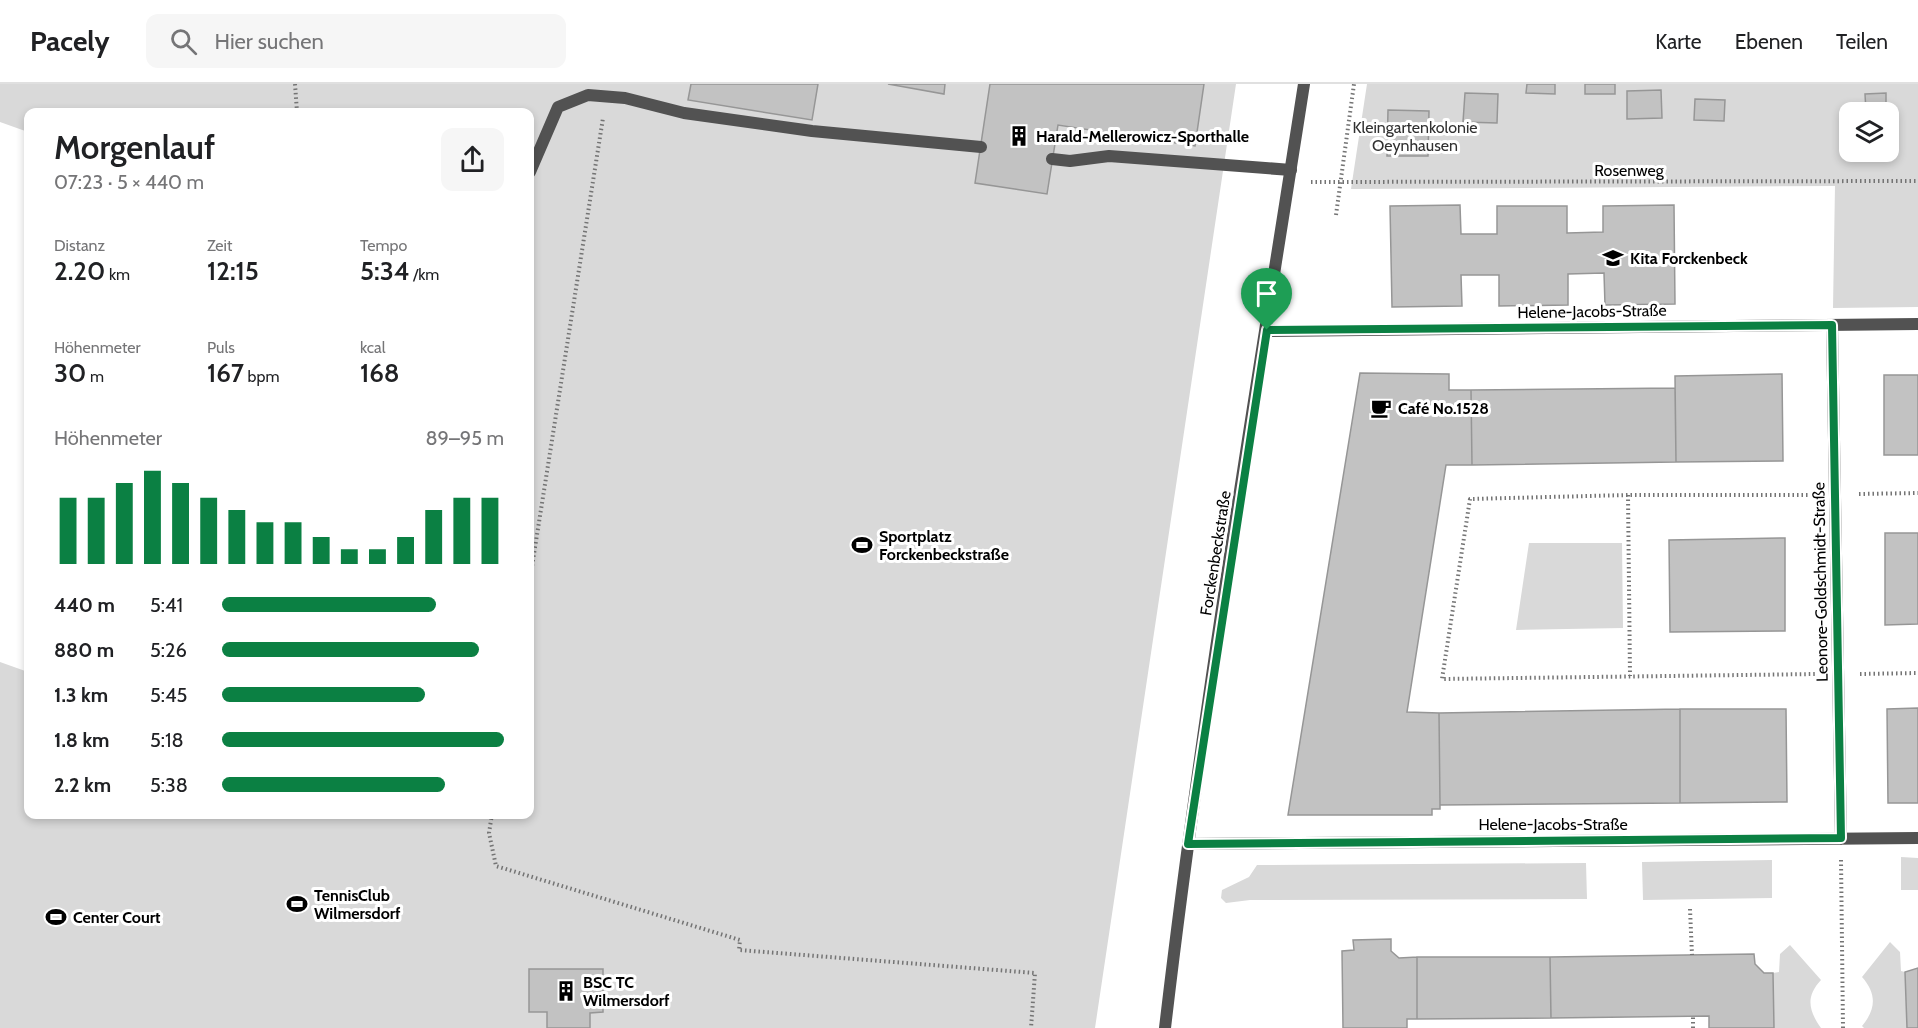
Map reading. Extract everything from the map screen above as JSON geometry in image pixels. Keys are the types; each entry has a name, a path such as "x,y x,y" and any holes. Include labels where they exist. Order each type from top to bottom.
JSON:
{"street":[{"name":"Forckenbeckstraße","path":"1165,1028 1188,844 1304,84"},
{"path":"534,163 558,107 588,95 625,98 684,113 812,131 981,147"},
{"path":"1052,159 1070,161 1109,156 1291,170"},
{"name":"Helene-Jacobs-Straße","path":"1267,330 1918,324"},
{"name":"Leonore-Goldschmidt-Straße","path":"1832,325 1841,838"},
{"name":"Helene-Jacobs-Straße","path":"1188,844 1918,838"}],"path":[{"path":"295,84 297,108"},
{"path":"1336,215 1354,84"},
{"path":"534,554 606,97"},
{"name":"Rosenweg","path":"1339,183 1918,181"},
{"path":"1918,493 1628,495 1470,499 1442,679 1918,673"},
{"path":"1628,495 1630,676"},
{"path":"491,819 489,833 496,866 740,940 739,950 1035,973 1031,1028"},
{"path":"1841,838 1843,1028"},
{"path":"1690,909 1692,955"},
{"path":"1693,1016 1693,1028"}],"green space":[{"path":"0,84 1236,84 1095,1028 0,1028 0,662 24,671 24,819 534,819 534,108 24,108 24,131 0,122"},
{"name":"Kleingartenkolonie Oeynhausen","path":"1367,84 1918,84 1918,307 1833,308 1835,186 1351,189"},
{"path":"1529,543 1622,543 1623,628 1516,630"},
{"path":"1901,857 1918,858 1918,890 1901,890"},
{"path":"1772,860 1772,898 1643,900 1642,862"},
{"path":"1586,863 1587,899 1250,900 1226,903 1221,898 1222,890 1249,877 1257,865"},
{"path":"1890,942 1900,952 1901,971 1905,972 1907,1028 1864,1028 1862,1026 1870,1014 1873,1002 1870,989 1862,977"},
{"path":"1790,945 1821,980 1813,992 1810,1004 1821,1028 1774,1028 1773,973 1779,972 1780,954"}],"building":[{"path":"691,84 818,84 812,120 688,100"},
{"path":"888,84 945,84 944,94"},
{"name":"Harald-Mellerowicz-Sporthalle","path":"990,84 1204,84 1195,146 1058,125 1047,194 975,183"},
{"path":"1527,84 1555,84 1555,94 1526,93"},
{"path":"1585,84 1615,84 1615,94 1585,94"},
{"path":"1661,90 1662,118 1627,119 1627,91"},
{"path":"1465,93 1498,94 1497,123 1463,122"},
{"path":"1886,93 1886,102 1865,102 1865,94"},
{"path":"1695,99 1725,100 1724,121 1694,120"},
{"path":"1388,110 1429,111 1428,156 1387,156"},
{"path":"1460,205 1461,234 1497,234 1497,206 1567,206 1567,233 1603,232 1603,206 1674,205 1675,304 1605,305 1604,273 1568,274 1568,305 1499,306 1499,275 1461,275 1462,306 1392,307 1390,206"},
{"path":"1360,373 1449,374 1449,390 1471,390 1472,465 1446,465 1407,712 1439,713 1440,809 1432,809 1432,815 1288,815"},
{"path":"1782,374 1783,461 1676,462 1675,376"},
{"path":"1884,375 1918,375 1918,455 1884,455"},
{"path":"1675,388 1676,462 1472,465 1471,390"},
{"path":"1885,533 1918,533 1918,624 1885,625"},
{"path":"1785,538 1785,631 1670,632 1669,540"},
{"path":"1918,708 1918,803 1888,803 1887,709"},
{"path":"1680,709 1786,709 1787,802 1680,803"},
{"path":"1680,709 1680,803 1440,805 1439,713"},
{"path":"1391,939 1391,951 1399,958 1417,957 1417,1019 1407,1019 1407,1028 1343,1028 1342,951 1354,950 1353,940"},
{"path":"1754,954 1755,964 1764,973 1773,973 1774,1028 1709,1028 1709,1016 1551,1018 1550,957"},
{"path":"1417,957 1550,957 1551,1018 1417,1019"},
{"path":"1918,968 1918,1028 1907,1028 1905,972"},
{"name":"BSC TC Wilmersdorf","path":"529,969 603,969 603,1012 590,1013 590,1028 547,1028 547,1012 529,1012"}],"place":[{"name":"Harald-Mellerowicz-Sporthalle","path":"1019,136"},
{"name":"Kita Forckenbeck","path":"1613,258"},
{"name":"Café No.1528","path":"1381,408"},
{"name":"Sportplatz Forckenbeckstraße","path":"862,545"},
{"name":"TennisClub Wilmersdorf","path":"297,904"},
{"name":"Center Court","path":"56,917"},
{"name":"BSC TC Wilmersdorf","path":"566,991"}],"route":[{"path":"1832,325 1841,838 1188,844 1267,330 1832,325"}]}
